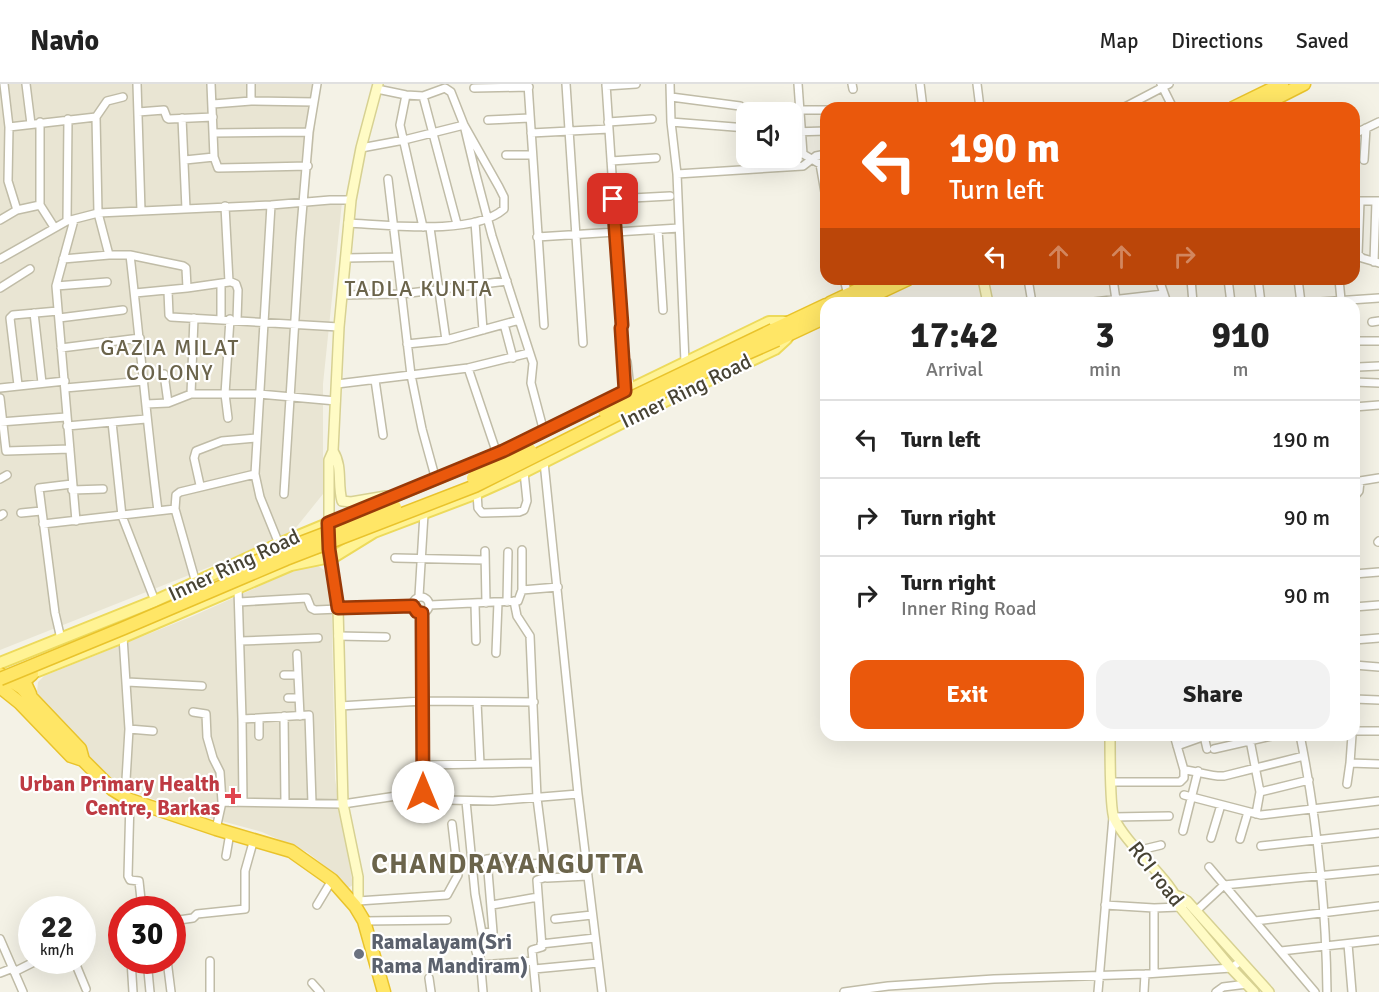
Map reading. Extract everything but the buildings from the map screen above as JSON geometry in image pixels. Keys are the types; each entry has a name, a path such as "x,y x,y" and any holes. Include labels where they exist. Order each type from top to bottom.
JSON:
{"highway":[{"path":"1245,102 1282,84"},
{"path":"1269,102 1304,84"},
{"name":"Inner Ring Road","path":"855,297 872,285"},
{"name":"Inner Ring Road","path":"859,297 892,285"},
{"name":"Inner Ring Road","path":"792,327 820,309"},
{"name":"Inner Ring Road","path":"792,327 820,319"},
{"path":"384,992 364,921 356,903 332,880 291,851 216,829 128,799 112,789 83,760 71,756 3,686 0,675 282,550 471,479 636,395 792,327"},
{"path":"32,674 24,680 24,684 36,703 80,749 83,760"},
{"path":"3,686 36,703"},
{"path":"0,696 20,704"}],"main road":[{"path":"356,903 358,877 343,804 338,608 330,558 328,523 329,460 333,451 339,327 348,223 361,148 377,86"},
{"name":"Inner Ring Road","path":"0,663 155,602 279,544 496,454 769,322 792,327 775,349 524,472 477,493 374,532 330,558 291,565 3,686"},
{"path":"333,451 339,460 339,491 342,501 351,502 385,497 415,485 428,483 436,509"},
{"path":"1110,741 1113,817"},
{"name":"RCI road","path":"1113,817 1136,851 1178,896 1231,968 1254,992"},
{"path":"1184,904 1196,911 1269,992"}],"street":[{"path":"4,84 9,127 8,181 18,210"},
{"path":"26,84 31,123"},
{"path":"137,84 141,211"},
{"path":"211,84 214,157 218,168 308,166"},
{"path":"251,84 251,101"},
{"path":"284,494 309,132 317,84"},
{"path":"566,84 583,343"},
{"path":"627,390 606,85 636,84"},
{"path":"670,84 671,122 677,174 685,362"},
{"path":"798,84 799,102"},
{"path":"920,84 922,102"},
{"path":"977,84 979,102"},
{"path":"474,88 529,85 543,325"},
{"path":"1134,102 1164,85 1171,102"},
{"path":"348,223 426,227 488,219 504,209 504,197 464,125 449,89 440,89 423,96 406,95 377,86"},
{"path":"406,95 400,117 440,289 446,340"},
{"path":"423,96 457,224"},
{"path":"109,255 98,213 96,117 107,101 123,97"},
{"path":"671,97 736,105"},
{"path":"213,104 251,101 314,102"},
{"path":"138,112 164,110 167,118 213,117"},
{"path":"802,110 820,110"},
{"path":"9,127 69,118 96,117"},
{"path":"69,118 71,220 56,286 76,521"},
{"path":"182,118 186,209"},
{"path":"488,120 530,118"},
{"path":"531,133 568,131 652,119"},
{"path":"40,122 40,205 54,227"},
{"path":"671,122 736,127"},
{"path":"1360,131 1379,122"},
{"path":"361,148 432,134 464,125"},
{"path":"464,125 474,171 533,366 531,383 544,432"},
{"path":"1364,160 1366,128"},
{"path":"802,132 820,131"},
{"path":"213,133 309,132"},
{"path":"802,143 803,154 820,164"},
{"path":"506,155 532,155"},
{"path":"677,174 803,166 820,155"},
{"path":"185,160 214,157"},
{"path":"610,161 656,158"},
{"path":"388,178 411,375 422,429 428,483"},
{"path":"613,199 670,196"},
{"path":"0,259 54,227 98,213 351,200"},
{"path":"1360,201 1377,201 1376,262 1360,256"},
{"path":"0,220 18,210 40,205"},
{"path":"271,205 255,474 260,497 279,544"},
{"path":"225,206 229,281"},
{"path":"475,222 483,330"},
{"path":"537,237 679,228"},
{"path":"658,230 663,310"},
{"path":"63,260 130,255 183,266 186,268 187,288"},
{"path":"130,255 140,338 146,419 158,511"},
{"path":"346,258 397,256"},
{"path":"0,288 30,269"},
{"path":"343,296 402,294 507,280"},
{"path":"135,293 168,291 229,281 236,284 238,290 225,394 228,418"},
{"path":"56,286 107,282"},
{"path":"221,284 221,318"},
{"path":"1162,285 1165,297"},
{"path":"168,291 170,316 339,327"},
{"path":"1148,297 1164,294"},
{"path":"1360,299 1379,298"},
{"path":"18,385 10,318 13,315 34,313 58,315 123,310"},
{"path":"34,313 42,383"},
{"path":"191,394 194,318"},
{"path":"407,344 446,340 519,320"},
{"path":"504,324 513,358"},
{"path":"61,348 140,338"},
{"path":"1360,341 1379,341"},
{"path":"337,384 468,368 528,353"},
{"path":"1360,367 1379,366"},
{"path":"468,368 496,454"},
{"path":"164,375 168,403"},
{"path":"0,388 42,383 65,385 144,381"},
{"path":"375,381 383,435"},
{"path":"1360,382 1379,383"},
{"path":"146,404 168,403 191,394 259,394 336,401"},
{"path":"0,398 6,451 70,449"},
{"path":"1360,407 1379,405"},
{"path":"1,422 66,417"},
{"path":"67,426 146,419"},
{"path":"112,422 122,516 155,602"},
{"path":"200,485 194,458 196,450 222,441 257,438"},
{"path":"544,462 578,794 602,992"},
{"path":"477,493 478,508 482,513 524,510 527,501 524,472"},
{"path":"196,583 175,509 176,495 200,485 255,474"},
{"path":"1360,481 1379,478"},
{"path":"61,639 55,613 39,488 102,489"},
{"path":"43,524 175,509"},
{"path":"21,513 41,511"},
{"path":"419,596 427,598 430,605 428,610 422,613 417,612 413,606 419,596 423,514"},
{"path":"430,605 519,600 522,590 522,550"},
{"path":"485,551 486,603"},
{"path":"508,552 510,601 530,636 537,798 547,878"},
{"path":"395,558 485,560"},
{"path":"1360,574 1379,572"},
{"path":"522,590 558,587"},
{"path":"238,589 243,802"},
{"path":"239,602 308,598 312,609 413,606"},
{"path":"496,652 498,602"},
{"path":"475,604 476,640"},
{"path":"1360,607 1379,605"},
{"path":"422,613 423,792"},
{"path":"338,636 386,637"},
{"path":"123,637 129,729 128,876 130,880 139,881 141,896"},
{"path":"240,641 318,638"},
{"path":"1360,640 1379,638"},
{"path":"297,654 300,716"},
{"path":"1360,665 1379,667"},
{"path":"284,675 298,675"},
{"path":"127,682 202,686"},
{"path":"288,698 299,698"},
{"path":"1360,699 1379,700"},
{"path":"340,706 422,701 534,702"},
{"path":"477,702 480,764"},
{"path":"193,712 206,714 207,737 220,772 222,802 216,829"},
{"path":"284,716 285,803"},
{"path":"242,719 309,716 312,803"},
{"path":"259,718 259,736"},
{"path":"129,729 153,731"},
{"path":"1360,730 1379,731"},
{"path":"1112,782 1180,782 1184,778 1184,770 1176,741"},
{"path":"1177,746 1192,741"},
{"path":"1208,741 1211,749 1239,741"},
{"path":"1240,840 1260,792 1250,741"},
{"path":"1301,741 1309,780 1316,841 1326,946 1327,992"},
{"path":"1347,783 1352,741"},
{"path":"1184,770 1219,777 1304,756"},
{"path":"423,765 536,763"},
{"path":"1350,763 1379,764"},
{"path":"1183,831 1187,796 1198,771"},
{"path":"1260,792 1309,780"},
{"path":"222,802 343,804 423,792 447,800 466,801 578,794"},
{"path":"1187,796 1261,815 1379,801"},
{"path":"466,801 475,894 482,934 493,932 487,859 507,857 510,865 546,863"},
{"path":"1211,838 1221,805"},
{"path":"1098,992 1113,817 1169,816"},
{"path":"356,903 447,895 458,875 452,824"},
{"path":"226,856 230,832"},
{"path":"1261,846 1379,833"},
{"path":"186,919 193,918 197,914 245,909 245,871 254,839"},
{"path":"1136,851 1161,845"},
{"path":"1209,867 1315,992"},
{"path":"1196,911 1224,885 1379,870"},
{"path":"537,992 532,950 541,948 537,880 538,878 588,876"},
{"path":"317,905 332,880"},
{"path":"492,905 538,897"},
{"path":"1105,905 1154,908 1184,904"},
{"path":"1255,921 1379,906"},
{"path":"1154,908 1154,973"},
{"path":"555,919 592,915"},
{"path":"364,921 447,920"},
{"path":"541,944 595,938"},
{"path":"0,939 23,992"},
{"path":"1281,951 1379,940"},
{"path":"1348,944 1352,992"},
{"path":"475,948 480,957 483,992"},
{"path":"210,961 210,992"},
{"path":"844,992 888,986 994,979 1145,974 1231,968 1241,961"},
{"path":"481,965 598,963"},
{"path":"0,973 18,968"},
{"path":"80,974 86,989"},
{"path":"132,974 133,992"},
{"path":"148,974 150,992"},
{"path":"169,974 171,992"},
{"path":"1144,992 1145,974"},
{"path":"429,978 431,992"},
{"path":"312,983 320,992"},
{"path":"1216,992 1223,987 1247,984"},
{"path":"888,986 896,992"}],"shaded area":[{"path":"0,84 319,84 308,201 342,202 323,384 323,494 290,535 0,650"},
{"path":"314,563 331,575 335,779 353,885 348,888 307,852 262,832 203,816 144,796 113,780 76,746 42,705 37,692 38,682 44,676 193,616 302,565"}],"place":[{"name":"Urban Primary Health Centre, Barkas","path":"233,796"},
{"name":"Ramalayam(Sri Rama Mandiram)","path":"359,954"}],"district":[{"name":"TADLA KUNTA","path":"419,288"},
{"name":"GAZIA MILAT COLONY","path":"170,360"},
{"name":"CHANDRAYANGUTTA","path":"508,864"}],"route":[{"path":"423,792 422,613 417,612 413,606 338,608 329,549 328,523 503,451 625,391 613,199"}]}
